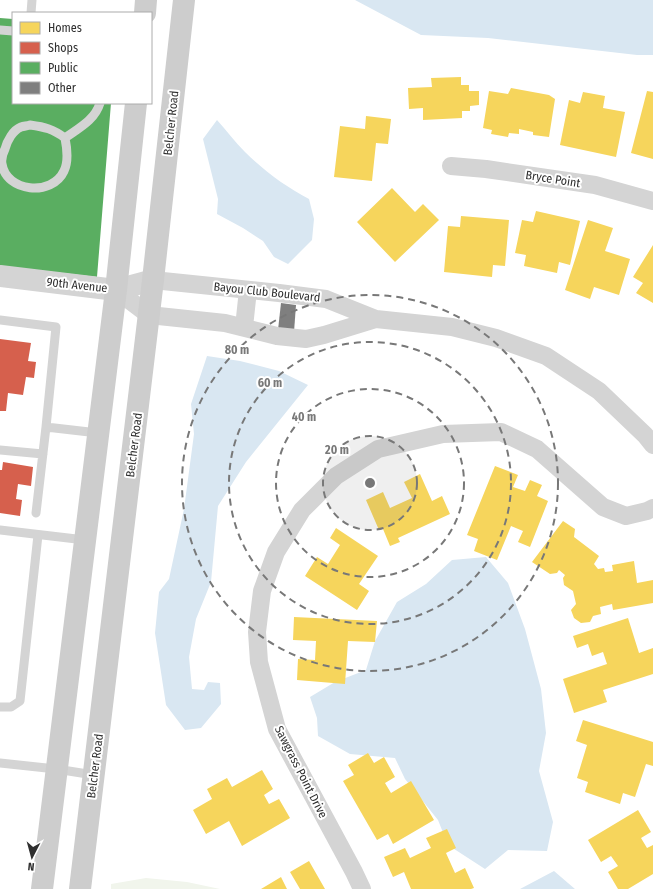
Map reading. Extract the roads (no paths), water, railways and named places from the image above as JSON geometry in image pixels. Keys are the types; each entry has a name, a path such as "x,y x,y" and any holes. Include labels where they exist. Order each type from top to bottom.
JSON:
{"main road":[{"path":"145,12 146,0"},
{"name":"Belcher Road","path":"80,889 149,315 184,0"},
{"path":"42,889 116,290 136,104"}],"street":[{"name":"Bryce Point","path":"451,166 486,168 595,185 653,201"},
{"name":"90th Avenue","path":"0,276 116,290 153,280"},
{"name":"Bayou Club Boulevard","path":"153,280 326,299 376,319 452,327 496,338 546,356 599,391 653,445"},
{"path":"116,290 149,315"},
{"path":"244,327 248,290"},
{"name":"Bayou Club Boulevard","path":"149,315 225,323 277,336 306,339 376,319"},
{"name":"Sawgrass Point Drive","path":"362,889 278,729 259,662 257,632 262,591 276,552 302,510 336,476 378,449 443,434 501,432 537,449 603,507 626,516 653,508"}],"lane":[{"path":"31,12 32,0"},
{"path":"0,30 12,31"},
{"path":"65,138 86,124 97,112 100,104"},
{"path":"30,125 44,126 56,131 65,138 67,163 64,172 56,182 45,187 28,187 13,182 5,173 1,162 6,143 19,128 30,125"},
{"path":"0,320 56,327 36,513"},
{"path":"46,427 98,433"},
{"path":"0,450 43,454"},
{"path":"0,530 85,540"},
{"path":"0,707 11,707 20,701 38,535"},
{"path":"0,763 94,775"}]}
